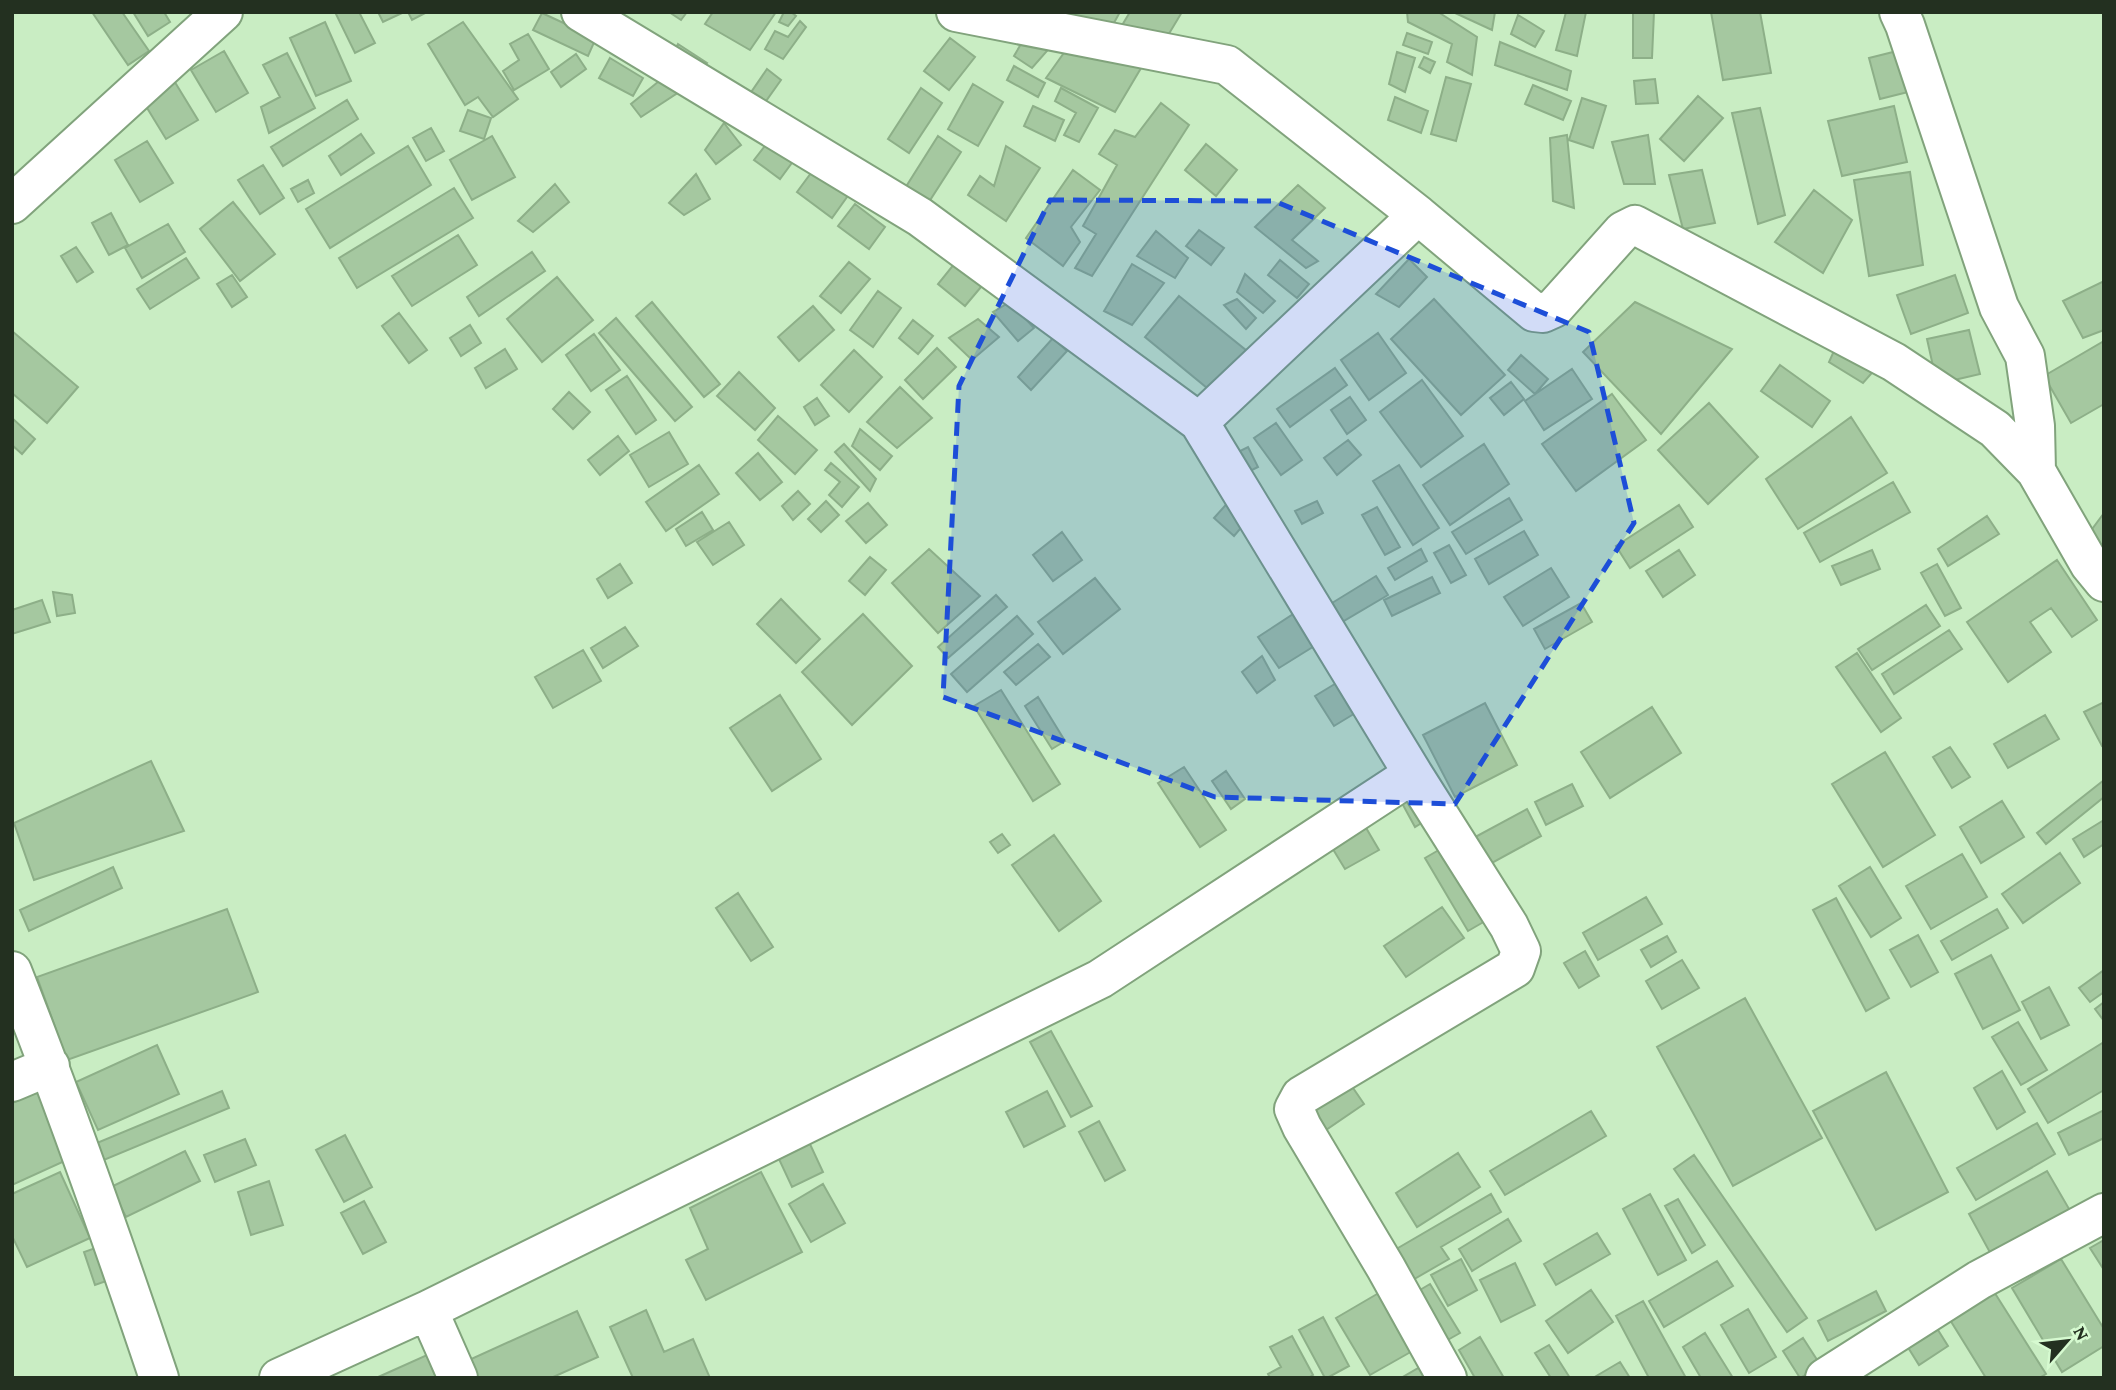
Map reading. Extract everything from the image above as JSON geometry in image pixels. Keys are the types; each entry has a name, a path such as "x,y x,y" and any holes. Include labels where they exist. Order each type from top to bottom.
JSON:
{"street":[{"path":"12,204 223,12"},
{"path":"581,12 919,217 1199,422 1413,774 1509,926 1521,951 1515,968 1301,1096 1294,1108 1302,1127 1386,1268 1447,1378"},
{"path":"956,12 1227,65 1418,215 1534,312 1543,313 1554,308 1623,231 1635,225 1894,362 1996,429 2036,471 2090,565 2104,582"},
{"path":"1899,12 2000,307 2025,356 2035,426 2036,471"},
{"path":"1199,422 1418,215"},
{"path":"279,1378 428,1310 1100,979 1413,774"},
{"path":"12,971 50,1066 159,1378"},
{"path":"12,1082 50,1066"},
{"path":"1825,1378 1979,1280 2104,1213"},
{"path":"428,1310 458,1378"}],"highlighted area":[{"path":"1050,200 1274,201 1589,332 1634,523 1455,804 1215,797 943,697 959,386"}],"building":[{"path":"92,12 122,12 149,51 128,65"},
{"path":"133,12 164,12 170,22 148,36"},
{"path":"335,12 359,12 375,43 355,53"},
{"path":"378,12 402,12 402,13 383,22"},
{"path":"408,12 427,12 412,20"},
{"path":"669,12 687,12 681,20"},
{"path":"713,12 776,12 750,50 705,24"},
{"path":"784,12 791,12 796,16 788,26 779,22"},
{"path":"1058,12 1120,12 1105,39"},
{"path":"1130,12 1182,12 1167,37 1118,32"},
{"path":"1407,12 1438,12 1477,37 1472,75 1447,62 1452,44 1408,22"},
{"path":"1453,12 1495,12 1492,30"},
{"path":"1566,12 1586,12 1577,56 1556,50"},
{"path":"1633,12 1654,12 1652,58 1633,58"},
{"path":"1711,12 1760,12 1771,73 1723,80"},
{"path":"542,13 596,38 588,56 533,30"},
{"path":"1518,15 1544,31 1535,47 1511,34"},
{"path":"800,21 806,27 783,59 765,49 775,31 788,37"},
{"path":"325,22 351,81 316,96 290,38"},
{"path":"463,22 518,99 493,117 478,97 465,105 428,44"},
{"path":"1028,32 1054,43 1032,68 1014,56"},
{"path":"1407,33 1432,42 1428,54 1403,45"},
{"path":"528,34 549,69 514,90 503,71 519,60 510,44"},
{"path":"950,38 975,57 949,90 924,71"},
{"path":"1500,42 1571,71 1567,90 1495,65"},
{"path":"1071,43 1144,63 1115,112 1046,78"},
{"path":"678,44 707,63 697,75 670,59"},
{"path":"1901,50 1912,91 1880,99 1869,58"},
{"path":"224,51 248,93 216,112 191,70"},
{"path":"1397,52 1415,58 1405,92 1389,84"},
{"path":"287,53 315,108 269,133 261,107 280,97 263,65"},
{"path":"576,54 586,69 561,87 551,72"},
{"path":"1424,57 1435,62 1430,73 1419,67"},
{"path":"610,58 643,78 633,96 599,78"},
{"path":"1014,66 1045,83 1038,97 1007,80"},
{"path":"767,69 781,80 759,111 745,101"},
{"path":"664,77 679,92 641,117 631,104"},
{"path":"1446,77 1471,84 1456,141 1431,134"},
{"path":"173,79 198,120 166,139 141,98"},
{"path":"1655,79 1658,103 1636,104 1634,81"},
{"path":"973,84 1003,102 978,146 948,129"},
{"path":"1533,85 1571,101 1563,120 1525,104"},
{"path":"921,88 942,103 909,153 888,139"},
{"path":"1061,88 1098,108 1079,142 1064,135 1076,113 1055,101"},
{"path":"1698,96 1723,118 1684,161 1660,139"},
{"path":"1395,97 1428,111 1421,133 1388,120"},
{"path":"1582,98 1606,106 1593,148 1569,140"},
{"path":"347,100 358,119 283,166 271,147"},
{"path":"1161,103 1189,125 1092,276 1075,268 1096,234 1083,226 1117,165 1099,154 1115,130 1135,137"},
{"path":"1033,106 1064,120 1055,141 1024,126"},
{"path":"1894,106 1907,162 1842,176 1828,121"},
{"path":"1760,108 1785,215 1758,224 1732,113"},
{"path":"468,110 491,118 484,139 460,131"},
{"path":"724,123 741,145 716,164 705,150"},
{"path":"431,128 444,151 426,161 413,138"},
{"path":"361,134 374,153 341,175 329,156"},
{"path":"1567,135 1574,208 1553,201 1550,138"},
{"path":"1648,135 1655,184 1624,184 1612,142"},
{"path":"492,136 515,177 472,200 450,160"},
{"path":"938,136 961,152 925,208 902,193"},
{"path":"147,141 173,183 140,202 115,160"},
{"path":"768,142 794,160 780,179 754,160"},
{"path":"1206,144 1237,170 1216,196 1185,170"},
{"path":"408,146 431,185 330,248 306,209"},
{"path":"1006,146 1040,168 1006,221 968,195 980,176 994,186"},
{"path":"263,165 284,198 260,214 238,180"},
{"path":"817,165 852,190 832,218 797,192"},
{"path":"1073,170 1100,190 1071,227 1080,242 1063,266 1026,238"},
{"path":"1702,170 1715,223 1683,229 1669,175"},
{"path":"1910,172 1923,265 1869,276 1854,180"},
{"path":"696,174 710,199 684,215 669,203"},
{"path":"308,180 314,193 298,202 291,189"},
{"path":"555,184 569,202 533,232 518,221"},
{"path":"1298,185 1325,208 1292,240 1318,261 1306,268 1255,227"},
{"path":"454,188 473,218 357,288 339,258"},
{"path":"1814,190 1852,220 1823,273 1775,242"},
{"path":"233,202 275,254 240,281 200,229"},
{"path":"855,204 885,227 869,249 838,226"},
{"path":"111,213 128,245 109,255 92,223"},
{"path":"168,224 185,252 142,278 125,248"},
{"path":"1199,230 1224,248 1211,265 1186,246"},
{"path":"1156,231 1188,258 1175,278 1137,256"},
{"path":"458,235 477,265 412,306 392,276"},
{"path":"76,247 93,272 77,282 61,256"},
{"path":"532,252 545,271 479,316 467,297"},
{"path":"186,258 199,278 150,309 137,289"},
{"path":"959,258 986,281 965,306 938,284"},
{"path":"1409,259 1427,277 1399,307 1376,294"},
{"path":"1280,260 1309,284 1297,298 1268,275"},
{"path":"849,262 870,279 841,313 820,296"},
{"path":"1132,264 1164,283 1132,325 1104,311"},
{"path":"1245,274 1275,301 1263,313 1237,292"},
{"path":"232,275 247,297 232,307 217,284"},
{"path":"1955,275 1968,313 1911,334 1897,295"},
{"path":"557,277 593,320 542,362 507,319"},
{"path":"2104,281 2104,330 2083,338 2063,301"},
{"path":"878,291 901,308 873,347 850,330"},
{"path":"1179,296 1247,351 1212,392 1145,337"},
{"path":"1237,299 1256,318 1246,329 1224,305"},
{"path":"1434,299 1505,375 1461,415 1391,339"},
{"path":"652,302 720,384 704,397 636,316"},
{"path":"1010,302 1034,328 1018,341 993,312"},
{"path":"1635,302 1732,349 1661,434 1583,352"},
{"path":"813,306 834,330 799,361 778,337"},
{"path":"399,313 427,350 409,363 382,326"},
{"path":"616,318 692,407 675,421 599,333"},
{"path":"978,319 999,337 972,360 949,338"},
{"path":"913,320 933,336 918,354 899,338"},
{"path":"470,325 481,343 461,356 450,338"},
{"path":"1969,330 1980,374 1937,384 1927,339"},
{"path":"12,331 78,387 47,423 12,393"},
{"path":"1378,333 1406,373 1369,400 1341,360"},
{"path":"594,334 620,370 591,391 566,355"},
{"path":"1053,338 1067,351 1031,390 1018,377"},
{"path":"2104,341 2104,404 2071,423 2044,376"},
{"path":"1838,342 1878,366 1863,383 1829,362"},
{"path":"937,348 956,367 923,399 905,380"},
{"path":"505,349 517,369 486,388 475,368"},
{"path":"854,350 882,377 849,412 821,385"},
{"path":"1521,355 1548,379 1535,394 1508,370"},
{"path":"1780,365 1830,401 1812,427 1761,391"},
{"path":"1335,368 1347,385 1290,427 1277,409"},
{"path":"1572,369 1592,399 1544,430 1525,401"},
{"path":"739,372 775,408 755,430 717,396"},
{"path":"627,376 656,420 636,434 606,390"},
{"path":"1422,380 1463,436 1421,467 1380,412"},
{"path":"1511,382 1524,399 1504,415 1490,398"},
{"path":"900,387 932,418 897,448 867,422"},
{"path":"569,392 590,412 573,429 553,409"},
{"path":"1612,394 1646,440 1576,491 1542,444"},
{"path":"1350,397 1366,420 1347,434 1331,410"},
{"path":"817,398 829,416 815,425 804,407"},
{"path":"1709,403 1758,457 1708,504 1658,450"},
{"path":"778,416 817,450 795,474 758,440"},
{"path":"1851,417 1887,473 1798,529 1766,479"},
{"path":"12,418 35,439 22,454 12,445"},
{"path":"1276,423 1302,460 1281,475 1254,438"},
{"path":"860,429 892,456 880,470 852,446"},
{"path":"669,432 688,464 649,487 630,455"},
{"path":"618,436 629,451 600,475 588,460"},
{"path":"1348,440 1361,455 1337,475 1324,458"},
{"path":"844,444 876,479 870,491 835,452"},
{"path":"1484,444 1509,484 1450,525 1423,485"},
{"path":"1248,447 1258,467 1240,476 1230,456"},
{"path":"758,453 782,482 760,500 736,473"},
{"path":"831,463 859,487 842,507 829,495 840,482 825,470"},
{"path":"699,465 719,494 666,531 646,502"},
{"path":"1399,465 1439,528 1413,545 1373,481"},
{"path":"1893,482 1910,512 1820,562 1804,533"},
{"path":"798,491 810,504 793,520 782,506"},
{"path":"1232,498 1246,522 1234,536 1214,518"},
{"path":"1509,498 1522,520 1466,554 1452,532"},
{"path":"826,501 839,515 821,532 808,519"},
{"path":"1317,501 1323,513 1302,524 1295,511"},
{"path":"868,503 887,525 866,543 846,521"},
{"path":"1679,505 1693,527 1630,568 1616,546"},
{"path":"1377,507 1400,547 1385,555 1362,515"},
{"path":"702,512 713,530 686,546 676,529"},
{"path":"2104,513 2104,558 2087,536"},
{"path":"1987,516 1999,534 1948,566 1938,549"},
{"path":"729,522 744,545 713,565 697,542"},
{"path":"1524,531 1538,555 1489,584 1475,559"},
{"path":"1062,532 1082,560 1053,581 1033,555"},
{"path":"1449,545 1466,575 1451,583 1434,553"},
{"path":"929,549 980,596 938,633 892,583"},
{"path":"1421,549 1427,561 1395,580 1388,568"},
{"path":"1679,550 1695,575 1663,597 1646,571"},
{"path":"1872,550 1880,569 1841,585 1832,566"},
{"path":"870,557 886,570 865,595 849,581"},
{"path":"2057,560 2097,620 2072,637 2051,608 2030,622 2051,652 2008,682 1967,622"},
{"path":"620,564 632,583 608,598 597,579"},
{"path":"1937,564 1961,608 1945,616 1921,573"},
{"path":"1551,568 1569,597 1523,626 1504,597"},
{"path":"1376,576 1388,595 1342,622 1332,603"},
{"path":"1432,577 1440,593 1392,616 1384,600"},
{"path":"1095,578 1120,609 1063,654 1038,622"},
{"path":"53,592 72,595 75,613 57,616"},
{"path":"996,595 1007,607 948,658 938,647"},
{"path":"781,599 820,639 796,663 757,624"},
{"path":"42,600 50,622 12,634 12,610"},
{"path":"1581,603 1592,622 1545,649 1534,629"},
{"path":"1926,605 1940,626 1872,670 1858,649"},
{"path":"1304,607 1324,640 1279,668 1258,637"},
{"path":"863,614 912,666 852,725 802,672"},
{"path":"1017,616 1033,634 967,692 951,674"},
{"path":"625,627 638,646 603,668 591,648"},
{"path":"1949,630 1962,649 1894,694 1882,674"},
{"path":"1038,644 1050,657 1016,685 1004,672"},
{"path":"583,650 601,681 553,708 535,677"},
{"path":"1857,653 1901,718 1881,732 1836,667"},
{"path":"1262,656 1275,680 1257,693 1242,672"},
{"path":"1343,679 1362,709 1334,726 1315,696"},
{"path":"1001,690 1060,784 1033,801 974,706"},
{"path":"780,695 821,759 772,791 730,728"},
{"path":"1038,697 1065,741 1052,749 1025,706"},
{"path":"2104,702 2104,745 2102,746 2084,712"},
{"path":"1485,703 1517,765 1455,797 1423,735"},
{"path":"1652,707 1681,753 1610,798 1581,752"},
{"path":"2045,715 2059,739 2008,768 1994,744"},
{"path":"1950,747 1970,777 1952,788 1933,757"},
{"path":"1885,752 1935,835 1883,867 1832,784"},
{"path":"151,761 184,831 34,880 14,823"},
{"path":"1184,767 1226,830 1200,847 1158,783"},
{"path":"1226,771 1245,799 1231,809 1212,781"},
{"path":"2104,780 2104,797 2046,844 2037,833"},
{"path":"1572,784 1583,806 1546,825 1535,802"},
{"path":"1411,787 1428,819 1415,827 1397,794"},
{"path":"2002,801 2024,837 1981,863 1960,827"},
{"path":"1527,809 1541,836 1481,869 1466,842"},
{"path":"2104,820 2104,844 2084,857 2073,839"},
{"path":"1362,821 1379,850 1345,869 1328,841"},
{"path":"1002,834 1010,845 998,853 990,842"},
{"path":"1054,835 1101,901 1059,931 1012,865"},
{"path":"1444,847 1487,920 1468,931 1425,858"},
{"path":"2060,853 2080,883 2023,923 2002,894"},
{"path":"1962,854 1987,897 1931,929 1906,886"},
{"path":"113,867 122,888 29,931 20,910"},
{"path":"1870,867 1901,918 1871,937 1839,886"},
{"path":"738,893 773,947 751,961 716,908"},
{"path":"1646,897 1662,924 1598,960 1583,933"},
{"path":"1836,898 1889,998 1866,1011 1813,910"},
{"path":"1442,907 1464,938 1406,977 1384,946"},
{"path":"227,909 258,992 67,1060 37,977"},
{"path":"1997,909 2008,928 1952,960 1941,941"},
{"path":"1918,935 1938,972 1911,987 1890,950"},
{"path":"1667,936 1676,952 1651,967 1641,950"},
{"path":"1585,951 1599,976 1579,988 1564,963"},
{"path":"1991,955 2020,1010 1983,1029 1955,974"},
{"path":"1682,960 1699,988 1662,1009 1646,981"},
{"path":"2104,970 2104,992 2090,1002 2079,988"},
{"path":"2049,987 2069,1025 2041,1039 2022,1002"},
{"path":"1745,998 1822,1138 1733,1186 1657,1047"},
{"path":"2104,1002 2104,1021 2095,1009"},
{"path":"2018,1022 2047,1070 2021,1085 1992,1037"},
{"path":"1051,1031 1092,1106 1071,1117 1030,1042"},
{"path":"2104,1042 2104,1090 2048,1123 2028,1089"},
{"path":"157,1045 179,1094 98,1130 76,1082"},
{"path":"2002,1071 2025,1112 1997,1129 1974,1088"},
{"path":"1886,1072 1948,1192 1876,1230 1813,1111"},
{"path":"1351,1085 1364,1104 1320,1134 1307,1114"},
{"path":"39,1091 69,1159 12,1185 12,1103"},
{"path":"222,1091 229,1108 99,1162 92,1145"},
{"path":"1047,1091 1065,1126 1024,1147 1006,1112"},
{"path":"2104,1110 2104,1138 2069,1155 2058,1133"},
{"path":"1591,1111 1606,1136 1505,1195 1490,1171"},
{"path":"1099,1121 1125,1170 1105,1181 1079,1132"},
{"path":"2037,1123 2055,1154 1976,1200 1957,1168"},
{"path":"345,1135 372,1187 344,1202 316,1150"},
{"path":"245,1139 256,1165 215,1182 204,1155"},
{"path":"809,1142 823,1172 792,1187 778,1157"},
{"path":"185,1151 200,1181 126,1217 111,1187"},
{"path":"1458,1153 1480,1187 1417,1227 1396,1193"},
{"path":"1694,1155 1807,1318 1787,1332 1674,1169"},
{"path":"2047,1171 2072,1214 1993,1258 1969,1214"},
{"path":"60,1172 90,1238 27,1267 12,1236 12,1194"},
{"path":"761,1172 802,1252 706,1300 686,1260 708,1249 690,1208"},
{"path":"269,1181 283,1225 251,1235 238,1192"},
{"path":"823,1184 845,1223 811,1242 789,1204"},
{"path":"1491,1194 1501,1212 1441,1247 1449,1259 1404,1285 1386,1255"},
{"path":"1650,1194 1686,1260 1658,1275 1623,1209"},
{"path":"1678,1199 1705,1245 1692,1253 1665,1206"},
{"path":"364,1201 386,1242 363,1254 341,1213"},
{"path":"1508,1219 1521,1241 1472,1271 1459,1249"},
{"path":"1597,1233 1610,1254 1556,1285 1544,1264"},
{"path":"2104,1240 2104,1270 2090,1248"},
{"path":"104,1245 115,1278 95,1285 84,1252"},
{"path":"1461,1259 1477,1290 1448,1306 1431,1275"},
{"path":"2061,1259 2104,1329 2104,1346 2062,1372 2012,1288"},
{"path":"1717,1261 1733,1286 1664,1327 1649,1301"},
{"path":"1515,1263 1535,1305 1501,1322 1480,1280"},
{"path":"1430,1284 1460,1333 1437,1346 1408,1297"},
{"path":"1389,1287 1423,1345 1370,1375 1336,1318"},
{"path":"1991,1287 2046,1374 2039,1378 1986,1378 1947,1315"},
{"path":"1591,1290 1613,1322 1568,1353 1546,1321"},
{"path":"1876,1291 1886,1311 1828,1341 1818,1321"},
{"path":"1643,1301 1686,1378 1649,1378 1616,1316"},
{"path":"1748,1309 1776,1357 1749,1373 1721,1325"},
{"path":"646,1310 664,1352 693,1339 710,1378 633,1378 610,1327"},
{"path":"577,1311 598,1357 551,1378 476,1378 469,1360"},
{"path":"1323,1317 1349,1366 1327,1378 1299,1330"},
{"path":"1933,1322 1948,1346 1919,1365 1904,1341"},
{"path":"1705,1333 1733,1378 1701,1378 1683,1347"},
{"path":"1292,1336 1313,1375 1308,1378 1270,1378 1268,1374 1281,1367 1270,1347"},
{"path":"1480,1337 1504,1378 1475,1378 1459,1350"},
{"path":"1803,1338 1821,1366 1800,1378 1783,1351"},
{"path":"1549,1345 1570,1378 1551,1378 1535,1353"},
{"path":"427,1355 436,1378 376,1378"},
{"path":"1620,1362 1630,1378 1593,1378"},
{"path":"1427,1363 1435,1378 1401,1378"}]}
